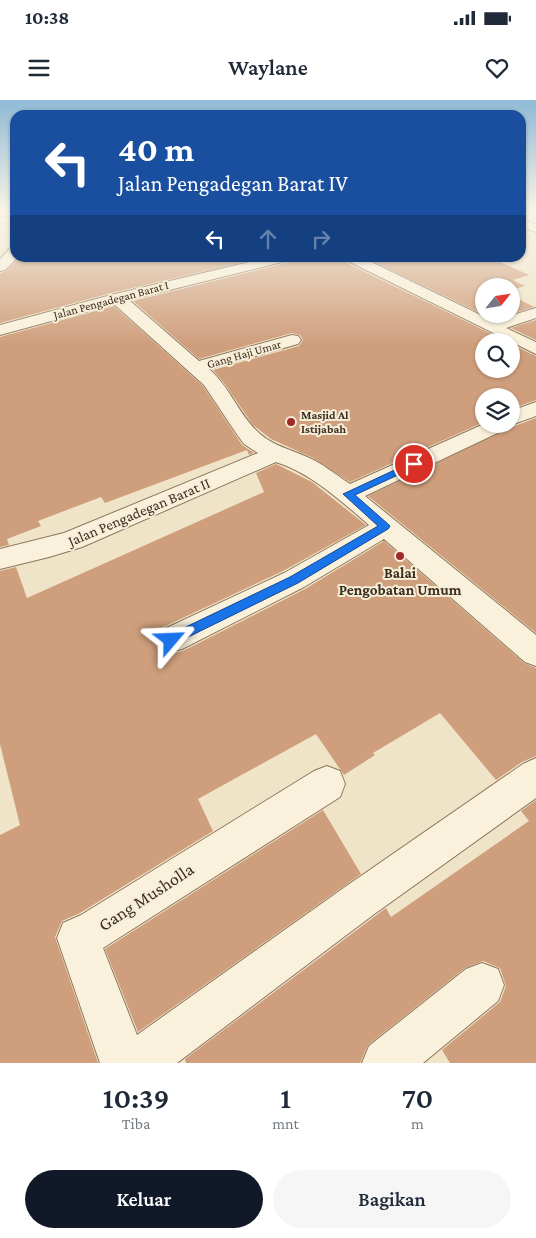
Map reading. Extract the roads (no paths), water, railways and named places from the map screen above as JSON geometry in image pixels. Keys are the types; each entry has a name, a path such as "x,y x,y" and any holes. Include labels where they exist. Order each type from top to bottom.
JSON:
{"street":[{"path":"0,267 10,256"},
{"name":"Jalan Pengadegan Barat I","path":"0,330 117,298 264,262"},
{"path":"360,262 536,349"},
{"path":"117,298 211,381 252,439 275,454 300,462 348,494 536,653"},
{"path":"491,327 536,312"},
{"name":"Gang Haji Umar","path":"197,367 292,340"},
{"path":"520,415 536,408"},
{"path":"348,494 481,433"},
{"name":"Jalan Pengadegan Barat II","path":"0,559 49,548 73,540 275,454"},
{"path":"171,640 294,580 385,526"},
{"path":"138,1063 359,901 536,776"},
{"name":"Gang Musholla","path":"124,1063 78,938 96,930 327,784"},
{"path":"386,1063 482,985"}],"place":[{"name":"Masjid Al Istijabah","path":"291,422"},
{"name":"Balai Pengobatan Umum","path":"400,556"}]}
